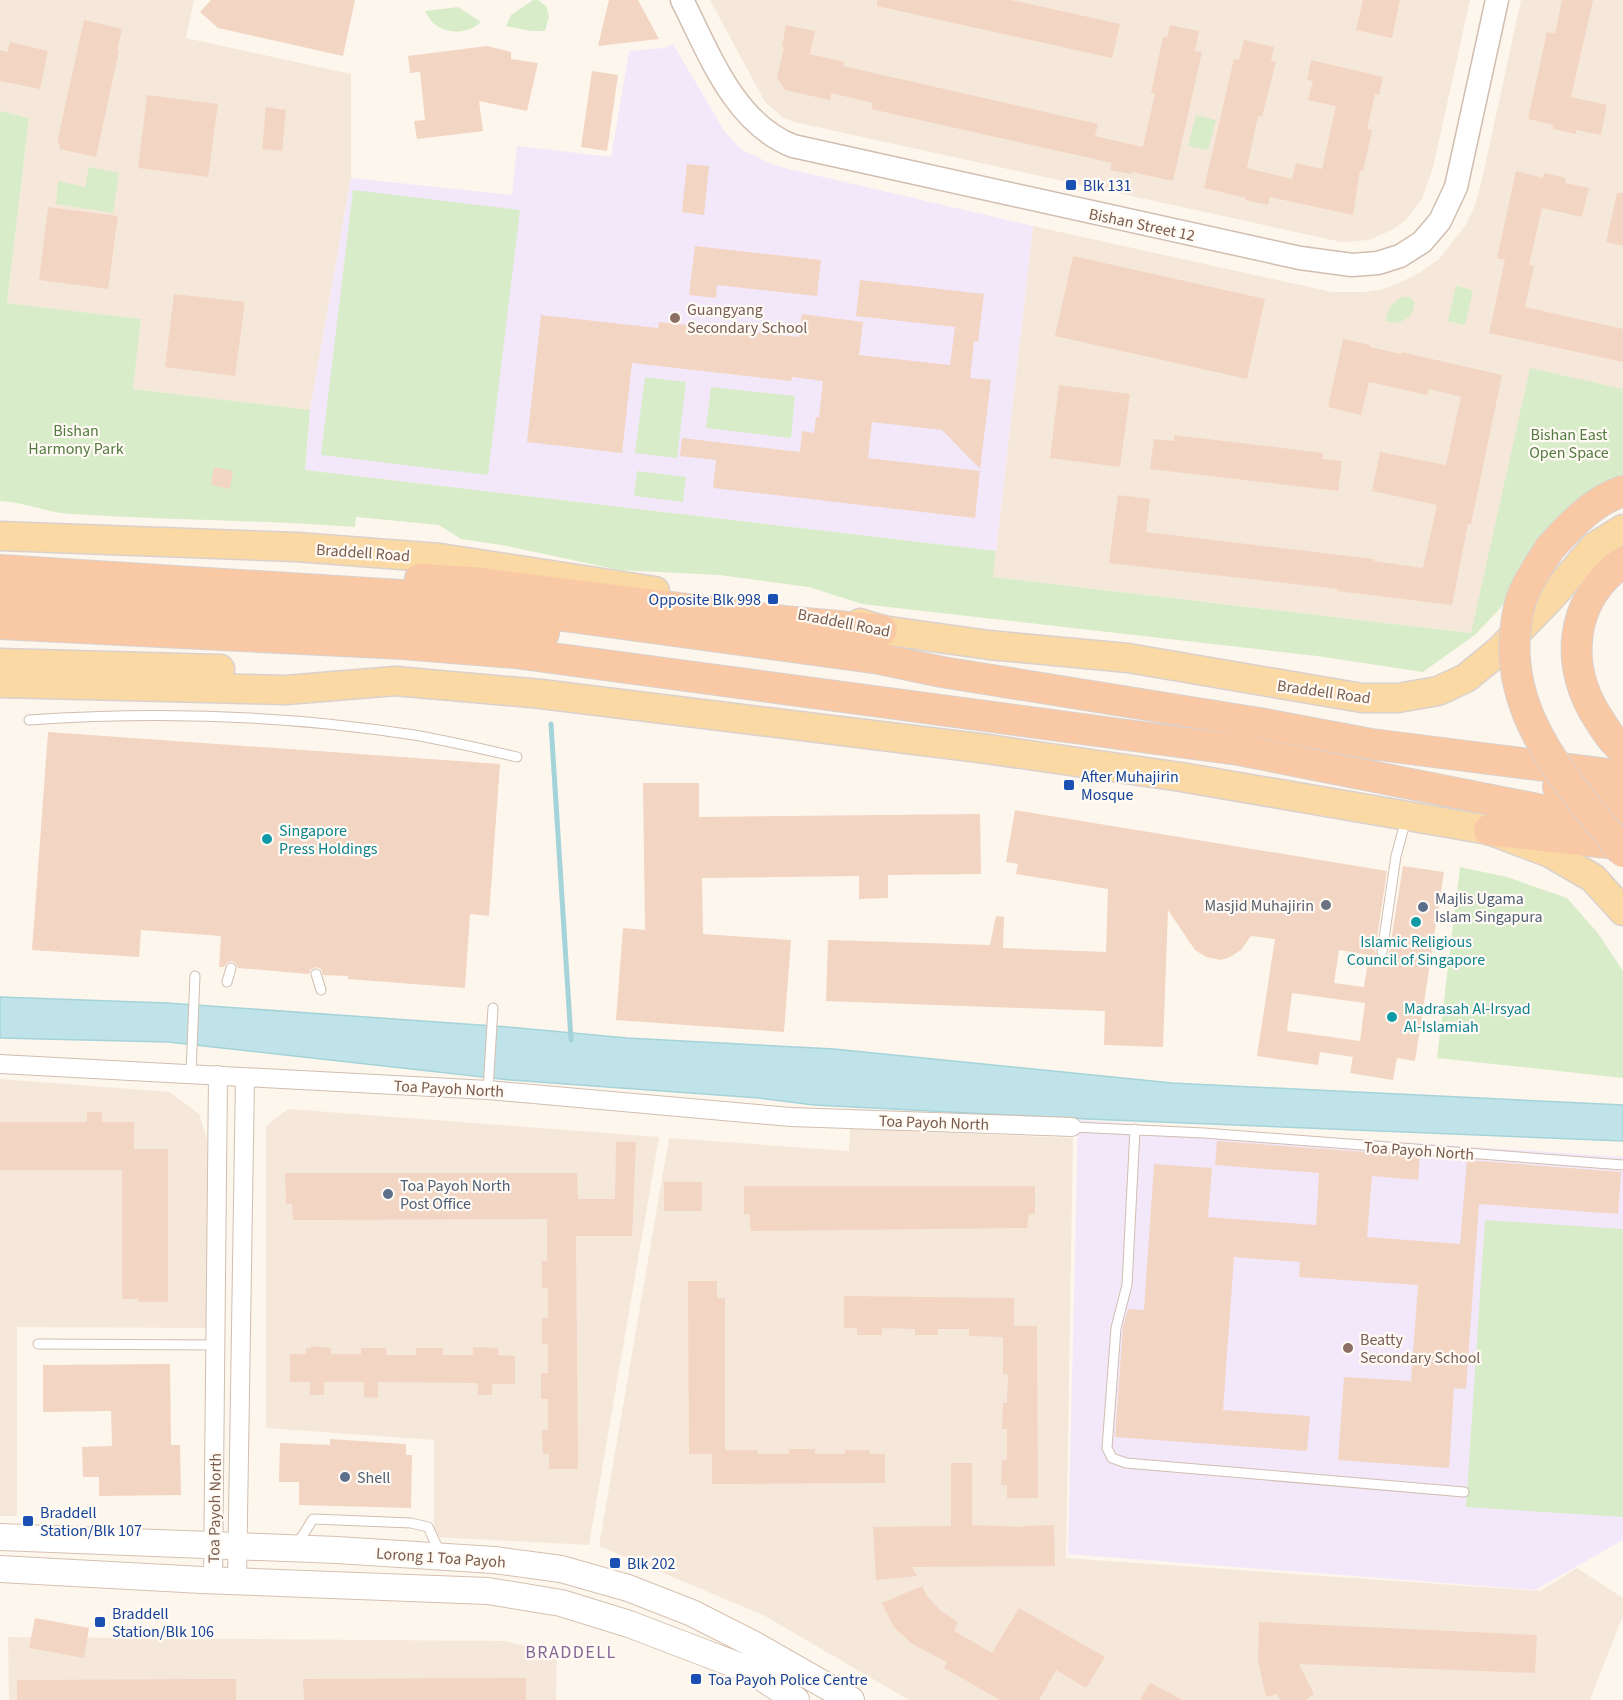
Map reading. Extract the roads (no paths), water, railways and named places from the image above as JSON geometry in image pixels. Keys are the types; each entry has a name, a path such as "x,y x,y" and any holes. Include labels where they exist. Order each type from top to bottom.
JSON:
{"highway":[{"path":"1623,491 1577,519 1550,548 1535,571 1521,599 1516,629 1515,668 1521,701 1531,724 1551,758 1623,852"},
{"path":"1623,562 1606,576 1592,593 1576,641 1576,663 1590,708 1623,749"},
{"path":"0,569 164,567 400,586 472,582 783,621 882,630"},
{"name":"Braddell Road","path":"400,586 521,610 880,659 1371,744 1623,776"},
{"path":"0,599 398,619 515,630 882,675 922,668"},
{"path":"0,624 403,644 515,653 1239,750 1623,826"},
{"name":"Braddell Road","path":"1371,744 1534,783 1623,799"},
{"path":"1489,830 1623,844"}],"main road":[{"name":"Braddell Road","path":"0,536 297,547 440,558 823,616 861,623 882,630 1008,647 1128,658 1362,698 1398,698 1438,691 1466,678 1500,650 1554,594 1594,547 1623,529"},
{"path":"0,663 284,671 541,694 987,748 1192,779 1489,830 1550,853 1593,878 1623,911"},
{"path":"0,683 286,690 395,681"},
{"name":"Lorong 1 Toa Payoh","path":"0,1537 295,1548 494,1560 561,1569 628,1588 692,1613 753,1644 851,1700"},
{"name":"Lorong 1 Toa Payoh","path":"0,1569 225,1581 488,1591 561,1603 629,1624 752,1671 796,1700"}],"street":[{"name":"Bishan Street 12","path":"682,0 744,111 777,140 794,146 1289,255 1352,265 1378,263 1400,256 1422,242 1440,221 1456,187 1497,0"},
{"name":"Toa Payoh North","path":"0,1064 192,1067 218,1075 245,1077 489,1085 791,1117 1072,1127"},
{"name":"Toa Payoh North","path":"218,1075 216,1345 226,1546"},
{"name":"Toa Payoh North","path":"225,1581 245,1077"}],"lane":[{"path":"29,720 103,715 224,716 355,727 416,735 517,757"},
{"path":"1382,952 1397,849 1406,816"},
{"path":"227,981 231,968"},
{"path":"316,974 321,990"},
{"path":"192,1067 195,976"},
{"path":"489,1085 493,1008"},
{"name":"Toa Payoh North","path":"1072,1127 1135,1129 1623,1165"},
{"path":"1135,1129 1127,1286 1116,1328 1107,1448 1112,1458 1126,1463 1464,1492"},
{"path":"38,1344 216,1345"}],"water":[{"path":"0,997 167,1003 508,1027 627,1038 834,1049 1172,1083 1623,1105 1623,1141 1087,1119 814,1105 759,1098 511,1080 168,1042 0,1038"}],"waterway":[{"path":"551,724 571,1040"}],"place":[{"name":"Blk 131","path":"1071,185"},
{"name":"Guangyang Secondary School","path":"675,318"},
{"name":"Opposite Blk 998","path":"773,599"},
{"name":"After Muhajirin Mosque","path":"1069,785"},
{"name":"Singapore Press Holdings","path":"267,839"},
{"name":"Masjid Muhajirin","path":"1326,905"},
{"name":"Majlis Ugama Islam Singapura","path":"1423,907"},
{"name":"Islamic Religious Council of Singapore","path":"1416,922"},
{"name":"Madrasah Al-Irsyad Al-Islamiah","path":"1392,1017"},
{"name":"Toa Payoh North Post Office","path":"388,1194"},
{"name":"Beatty Secondary School","path":"1348,1348"},
{"name":"Shell","path":"345,1477"},
{"name":"Braddell Station/Blk 107","path":"28,1521"},
{"name":"Blk 202","path":"615,1563"},
{"name":"Braddell Station/Blk 106","path":"100,1622"},
{"name":"Toa Payoh Police Centre","path":"696,1679"}],"district":[{"name":"BRADDELL","path":"571,1652"}],"park label":[{"name":"Bishan Harmony Park","path":"76,439"},
{"name":"Bishan East Open Space","path":"1569,443"}]}
